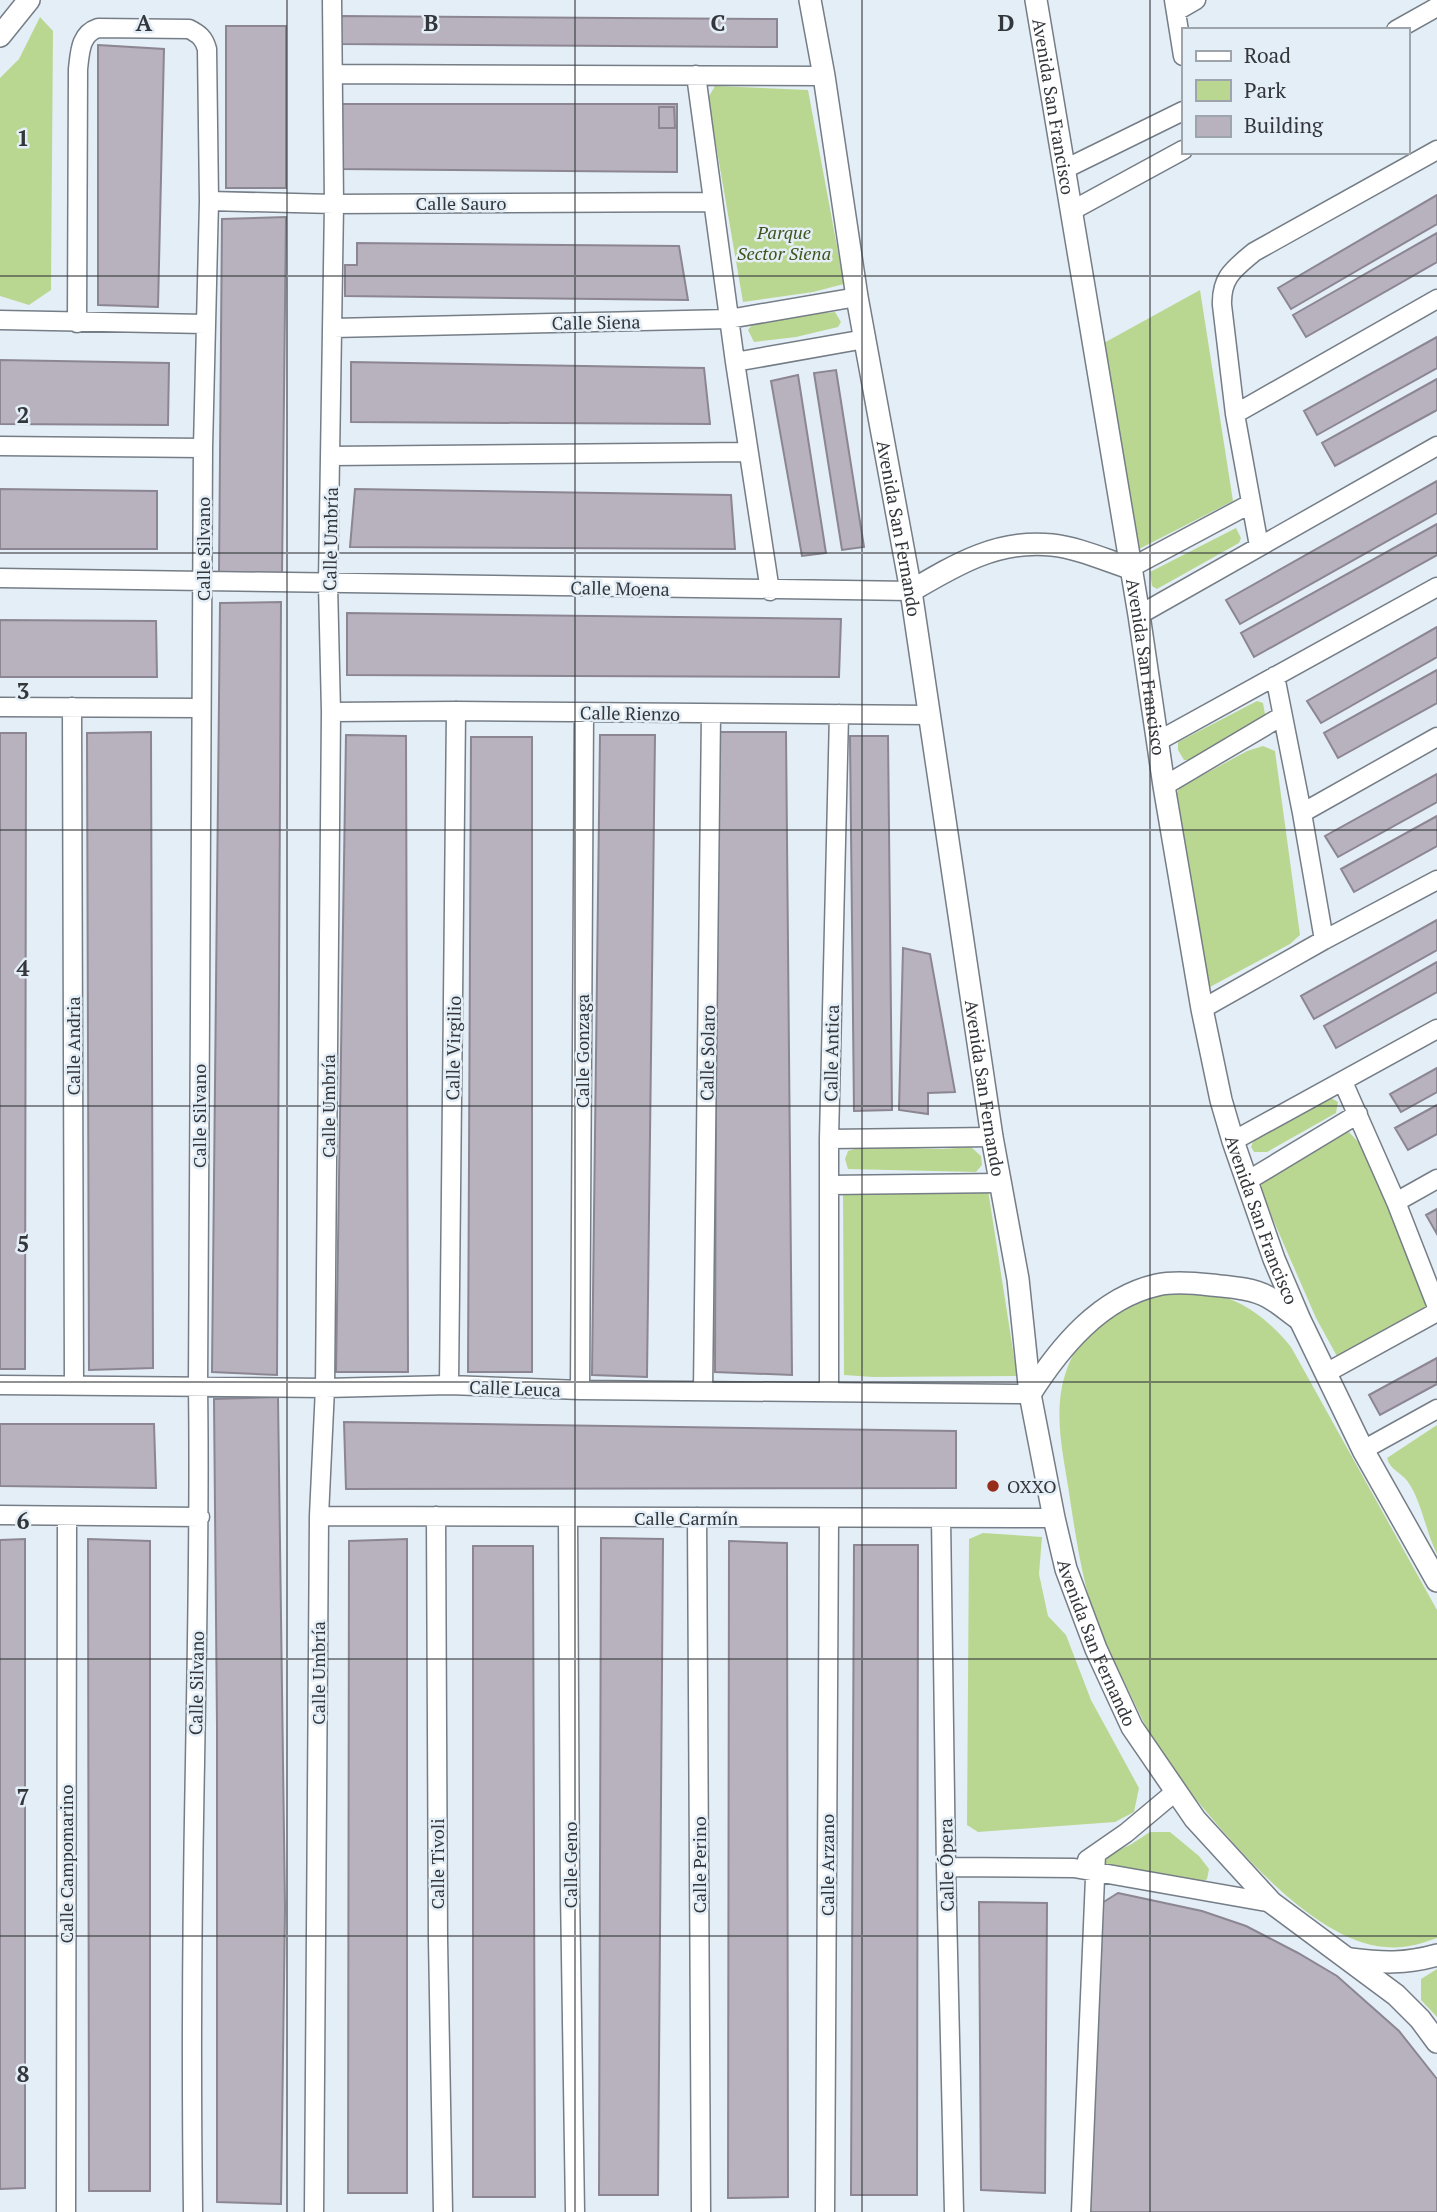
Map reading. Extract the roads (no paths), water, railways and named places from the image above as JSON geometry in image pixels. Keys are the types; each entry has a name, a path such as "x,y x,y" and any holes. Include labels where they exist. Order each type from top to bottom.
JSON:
{"street":[{"path":"0,36 29,0"},
{"name":"Calle Umbría","path":"314,2212 319,1516 326,1388 331,712 328,584 334,204 332,0"},
{"name":"Avenida San Fernando","path":"810,0 857,297 911,591 992,1137 1017,1279 1030,1394 1066,1569 1096,1650 1132,1727 1175,1791 1230,1859 1272,1903 1396,1995 1420,2019 1437,2042"},
{"name":"Avenida San Francisco","path":"1036,0 1073,210 1202,1009 1221,1100 1233,1141 1274,1259 1300,1320"},
{"path":"1182,50 1175,6 1196,0"},
{"path":"1400,28 1437,7"},
{"name":"Calle Silvano","path":"77,323 78,69 82,43 90,31 98,28 189,29 200,34 207,49 209,201 203,448 198,1387 200,1517 194,1778 193,2212"},
{"path":"333,74 824,76"},
{"path":"696,75 748,452 771,591"},
{"path":"1065,169 1182,111"},
{"path":"1259,546 1235,414 1222,289 1233,270 1254,252 1437,150"},
{"path":"1073,210 1182,151"},
{"name":"Calle Sauro","path":"209,201 334,204 713,202"},
{"name":"Calle Siena","path":"333,328 729,319 857,297"},
{"path":"1235,414 1437,299"},
{"path":"0,320 205,324"},
{"path":"735,362 865,339"},
{"path":"0,446 203,448"},
{"path":"1139,615 1437,446"},
{"path":"331,456 748,452"},
{"path":"911,591 965,560 995,550 1026,545 1060,547 1130,568 1250,504"},
{"name":"Calle Moena","path":"0,578 911,591"},
{"path":"1158,741 1437,587"},
{"path":"1275,676 1324,940"},
{"path":"0,707 201,708"},
{"name":"Calle Andria","path":"72,707 74,1385"},
{"name":"Calle Virgilio","path":"449,1385 456,711"},
{"name":"Calle Rienzo","path":"331,712 929,715"},
{"name":"Calle Gonzaga","path":"580,1390 584,713"},
{"name":"Calle Solaro","path":"703,1391 711,714"},
{"name":"Calle Antica","path":"829,1392 829,1139 839,714"},
{"path":"1164,786 1282,716"},
{"path":"1302,813 1437,737"},
{"path":"1202,1009 1437,880"},
{"path":"1233,1141 1437,1029"},
{"path":"1343,1082 1396,1202 1437,1307"},
{"path":"1247,1181 1358,1114"},
{"path":"829,1139 992,1137"},
{"path":"1396,1202 1437,1179"},
{"path":"829,1185 1001,1183"},
{"path":"1030,1394 1052,1360 1079,1330 1122,1297 1158,1284 1193,1283 1241,1288 1267,1296 1300,1320 1363,1450 1437,1581"},
{"path":"1326,1373 1437,1312"},
{"name":"Calle Leuca","path":"0,1385 326,1388 449,1385 580,1390 1030,1394"},
{"path":"1363,1450 1437,1409"},
{"path":"0,1514 200,1517"},
{"name":"Calle Campomarino","path":"66,2212 67,1516"},
{"name":"Calle Carmín","path":"319,1516 1054,1517"},
{"name":"Calle Tivoli","path":"436,1517 438,1940 443,2212"},
{"name":"Calle Perino","path":"698,1517 701,2212"},
{"name":"Calle Geno","path":"568,1518 575,2212"},
{"name":"Calle Arzano","path":"825,2212 829,1518"},
{"name":"Calle Ópera","path":"942,1518 954,2212"},
{"path":"1074,1868 1125,1833 1175,1791"},
{"path":"1081,2212 1096,1854"},
{"path":"946,1867 1074,1868 1272,1903"},
{"path":"1348,1959 1388,1964 1413,1962 1437,1955"}],"place":[{"name":"OXXO","path":"993,1486"}],"park label":[{"name":"Parque Sector Siena","path":"784,242"}]}
